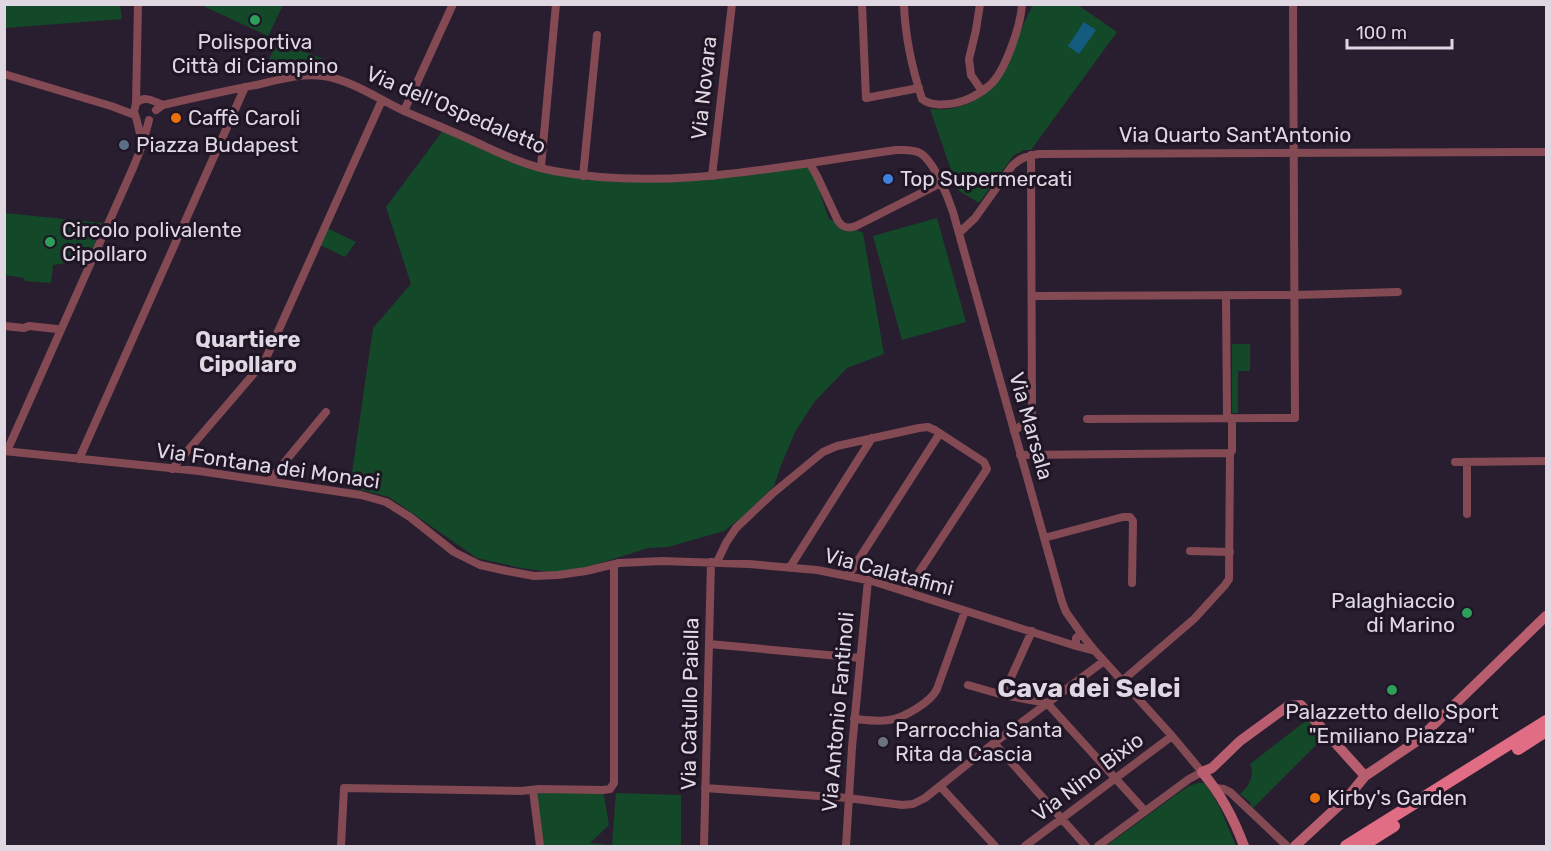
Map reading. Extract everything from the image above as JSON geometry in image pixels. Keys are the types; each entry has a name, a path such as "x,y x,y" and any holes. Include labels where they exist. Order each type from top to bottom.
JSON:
{"main road":[{"path":"1346,846 1546,721"},
{"path":"1362,846 1546,731"}],"street":[{"path":"138,4 135,104 137,127 143,143"},
{"path":"404,111 453,4"},
{"path":"541,167 556,4"},
{"name":"Via Novara","path":"712,176 732,4"},
{"path":"862,4 866,98 919,88"},
{"path":"904,4 909,50 922,99 927,103 944,105 963,101 990,86 1012,46 1022,4"},
{"path":"980,4 969,59 972,75 982,91"},
{"path":"1087,420 1295,418 1293,4"},
{"path":"583,176 597,35"},
{"path":"4,74 111,106 136,116 142,121 148,120 154,116 159,107 150,100 136,81"},
{"name":"Via dell'Ospedaletto","path":"159,107 287,78 323,75 337,78 404,111 510,158 550,170 583,176 632,179 712,176 908,150 917,152 929,161 954,212 959,233"},
{"path":"79,459 245,87"},
{"path":"111,106 135,104 141,99 150,100"},
{"path":"172,469 267,356 382,99"},
{"path":"6,451 134,168 148,120"},
{"name":"Via Quarto Sant'Antonio","path":"1031,155 1546,153"},
{"path":"959,233 975,218 1012,166 1022,158 1031,155 1032,416 1014,431"},
{"path":"810,164 838,221 846,228 856,226 941,183"},
{"name":"Via Marsala","path":"959,233 1064,607 1075,626 1078,640"},
{"path":"1032,296 1295,295 1398,292"},
{"path":"1122,681 1194,619 1226,585 1230,575 1230,453 1232,451 1226,295"},
{"path":"4,326 57,329"},
{"path":"269,481 326,412"},
{"name":"Via Catullo Paiella","path":"704,846 709,644 714,562 736,528 767,498 817,456 832,448 923,427 933,429 940,434"},
{"path":"848,576 940,434 984,462 987,467 986,472 906,592"},
{"path":"790,567 872,438"},
{"name":"Via Fontana dei Monaci","path":"6,451 269,481 361,495 386,502 410,517 454,552 480,565 507,571"},
{"path":"1020,455 1230,453"},
{"path":"1455,462 1546,461"},
{"path":"1467,462 1467,514"},
{"path":"1044,538 1126,516 1130,517 1133,521 1132,583"},
{"path":"1190,551 1230,552"},
{"name":"Via Calatafimi","path":"507,571 534,576 558,576 614,564 662,561 790,567 868,580 1032,631 1078,640 1095,651 1104,661"},
{"path":"341,845 344,788 484,791 610,789 614,783 614,564"},
{"name":"Via Antonio Fantinoli","path":"846,846 854,719 868,580"},
{"path":"854,719 893,720 931,699 965,611"},
{"path":"1295,846 1347,798 1365,776 1417,741 1546,616"},
{"path":"1003,695 1032,631"},
{"path":"709,644 860,658"},
{"path":"705,788 910,804 923,799 1104,661 1173,736 1216,788 1230,812 1244,846"},
{"path":"968,685 1003,695 1047,703 1145,811"},
{"path":"1098,846 1189,779 1212,768 1239,741 1288,706 1302,705 1365,776"},
{"name":"Via Nino Bixio","path":"1025,846 1173,736"},
{"path":"994,743 1086,846"},
{"path":"1216,788 1219,762"},
{"path":"940,786 995,846"},
{"path":"1216,788 1230,792 1287,846"},
{"path":"532,790 540,846"}],"green space":[{"path":"5,4 120,5 122,19 5,28"},
{"name":"Polisportiva Città di Ciampino","path":"201,5 283,5 268,36"},
{"path":"1033,5 1078,5 1117,32 1031,150 1024,150 1014,155 979,203 958,190 930,109 947,109 965,105 980,97 999,81"},
{"path":"277,42 324,59 321,67 277,71 272,74 267,68 268,61"},
{"path":"445,128 541,167 632,179 810,164 829,219 863,233 884,354 847,368 815,401 795,432 774,486 724,531 668,547 648,548 566,574 521,568 477,558 389,497 350,487 373,328 411,284 386,207"},
{"name":"Circolo polivalente Cipollaro","path":"5,213 103,223 88,260 53,265 51,283 25,281 24,278 5,275"},
{"path":"937,218 966,322 902,340 873,236"},
{"path":"327,228 356,242 345,257 320,245"},
{"path":"1232,344 1250,344 1250,371 1238,371 1238,413 1232,413"},
{"path":"1307,720 1321,733 1323,738 1253,808 1251,803 1240,794 1250,780 1252,773 1250,764"},
{"path":"1198,783 1205,783 1220,808 1236,846 1106,846 1177,794"},
{"path":"533,790 603,790 609,825 590,843 612,845 616,793 681,795 681,846 540,846"}],"water":[{"path":"1084,22 1096,30 1079,54 1068,46"}],"place":[{"name":"Polisportiva Città di Ciampino","path":"255,20"},
{"name":"Caffè Caroli","path":"176,118"},
{"name":"Piazza Budapest","path":"124,145"},
{"name":"Top Supermercati","path":"888,179"},
{"name":"Circolo polivalente Cipollaro","path":"50,242"},
{"name":"Palaghiaccio di Marino","path":"1467,613"},
{"name":"Palazzetto dello Sport \"Emiliano Piazza\"","path":"1392,690"},
{"name":"Parrocchia Santa Rita da Cascia","path":"883,742"},
{"name":"Kirby's Garden","path":"1315,798"}],"district":[{"name":"Quartiere Cipollaro","path":"248,352"},
{"name":"Cava dei Selci","path":"1089,688"}]}
